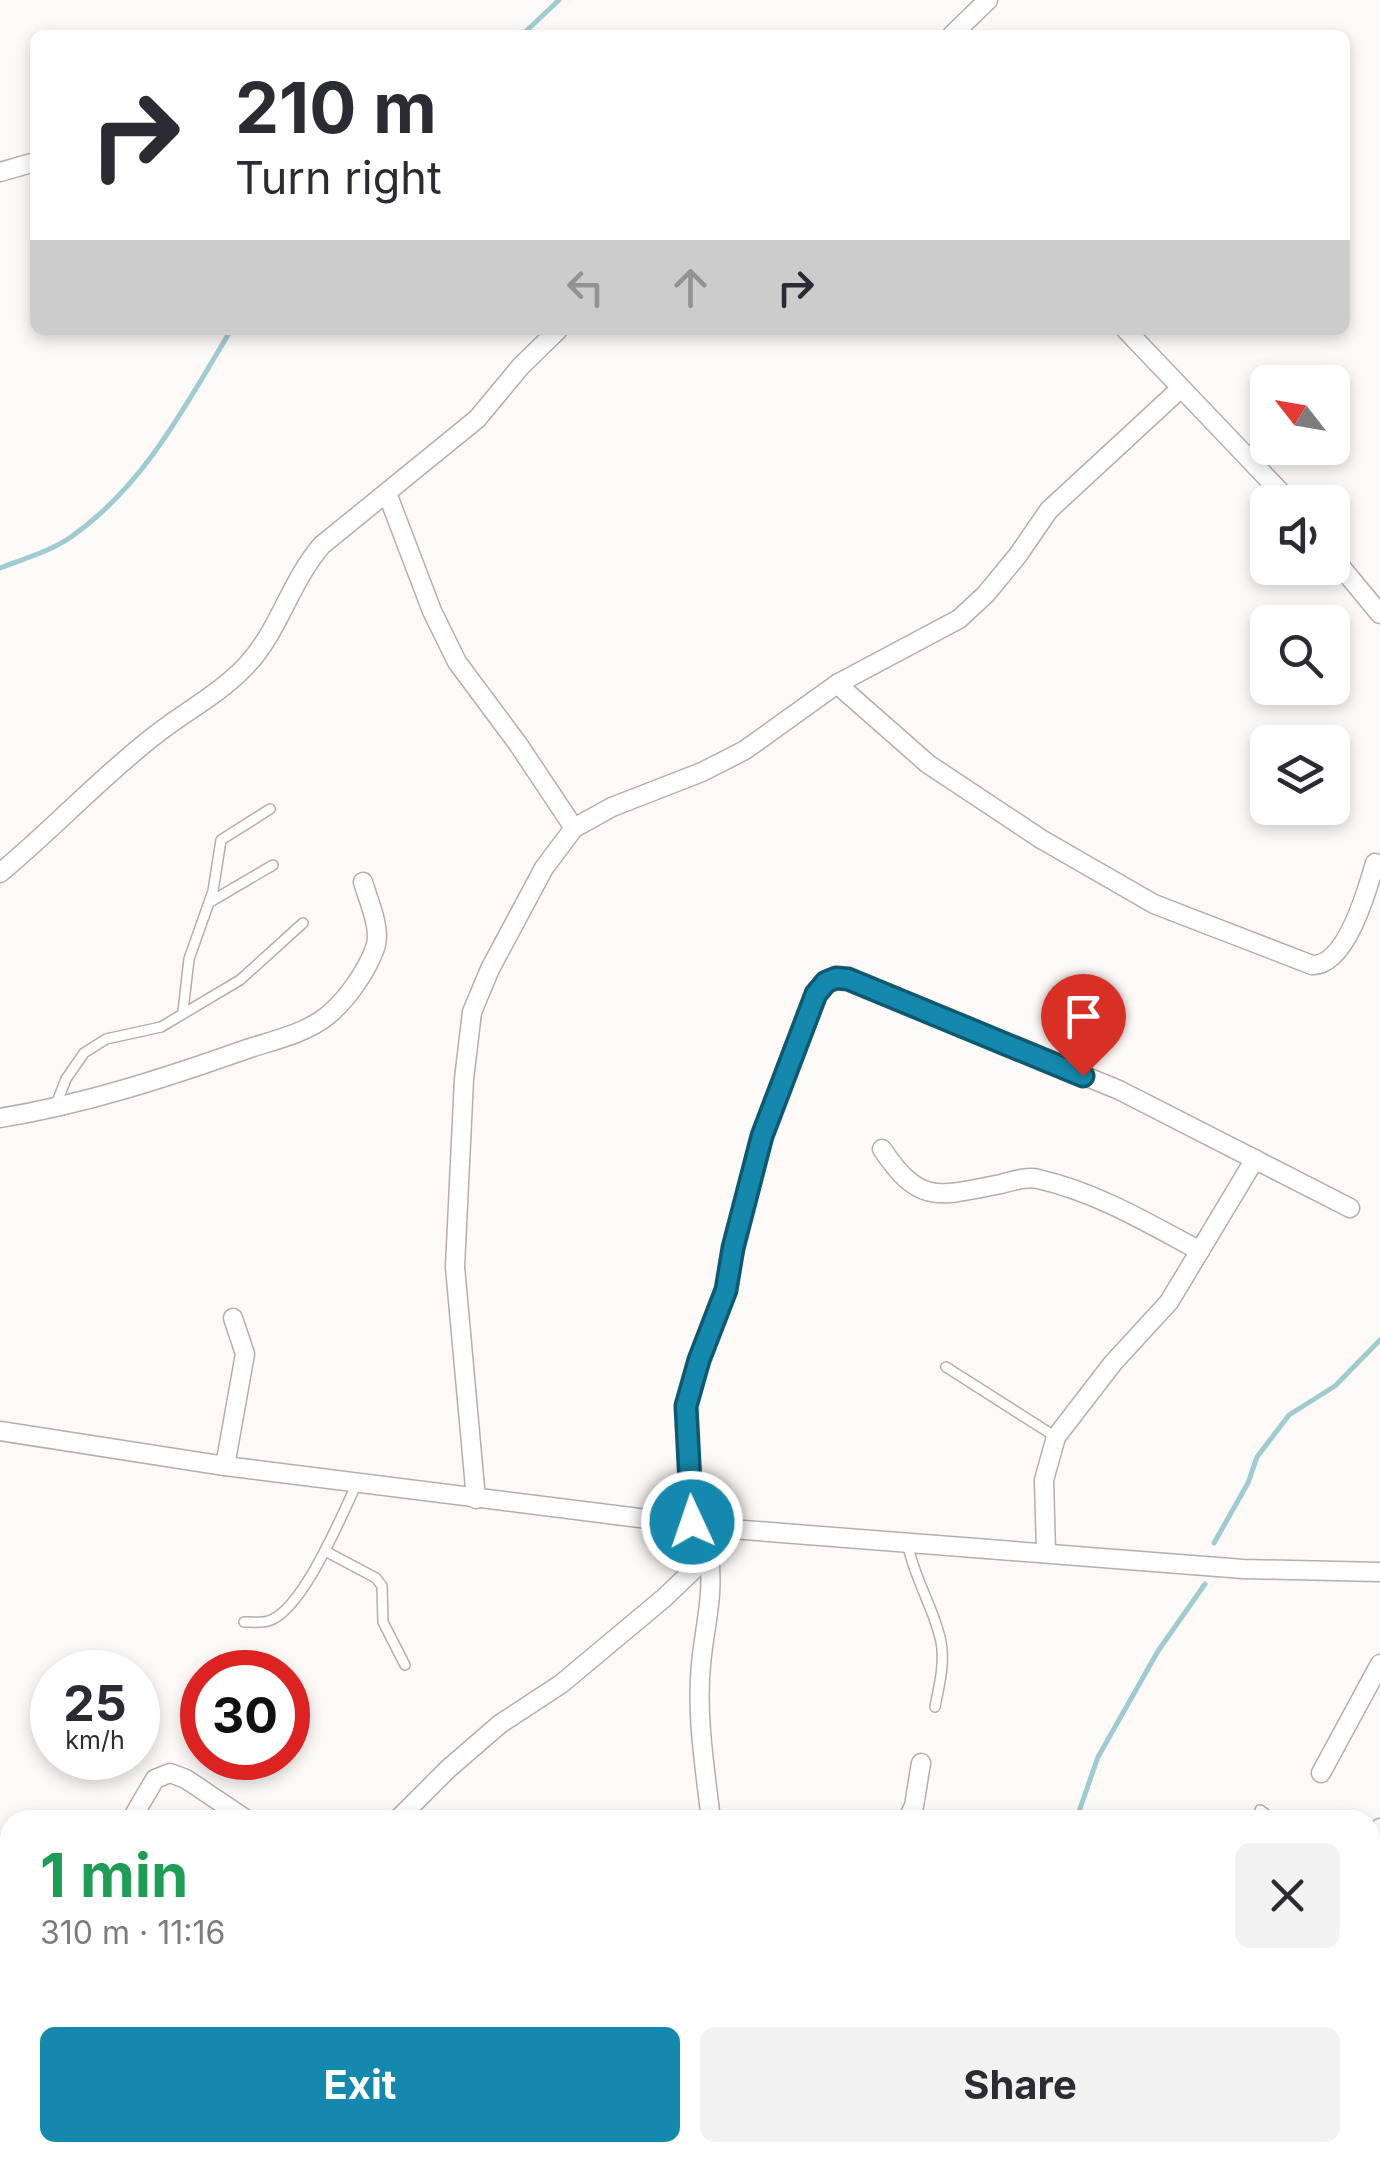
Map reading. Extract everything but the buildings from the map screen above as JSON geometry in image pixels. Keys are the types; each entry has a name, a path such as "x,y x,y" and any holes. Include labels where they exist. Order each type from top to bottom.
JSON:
{"street":[{"path":"957,30 988,0"},
{"path":"0,172 30,163"},
{"path":"0,873 154,735 246,666 270,635 302,568 322,545 477,419 553,335"},
{"path":"1131,335 1273,485"},
{"path":"476,1499 455,1267 460,1130 472,1012 490,969 544,868 574,828 612,807 702,772 745,750 837,684 959,619 986,594 1049,510 1180,389"},
{"path":"387,493 456,662 518,744 574,828"},
{"path":"1350,578 1380,614"},
{"path":"837,684 928,764 1041,839 1154,904 1312,966 1322,966 1334,957 1365,900 1375,863"},
{"path":"0,1118 54,1110 220,1059 328,1016 345,998 376,946 377,933 363,882"},
{"path":"692,1522 686,1406 726,1290 762,1136 805,1019 826,982 848,979 1118,1090 1350,1208"},
{"path":"882,1148 898,1173 922,1192 948,1192 1032,1177 1074,1189 1130,1213 1200,1251"},
{"path":"1046,1552 1044,1480 1056,1437 1113,1363 1169,1302 1255,1160"},
{"path":"225,1466 244,1354 233,1318"},
{"path":"0,1431 225,1466 719,1528 1243,1570 1380,1572"},
{"path":"407,1810 500,1724 561,1684 664,1598 709,1555 719,1528"},
{"path":"709,1555 713,1588 700,1695 710,1810"},
{"path":"1321,1773 1380,1664"},
{"path":"912,1810 922,1762"},
{"path":"137,1810 155,1779 170,1772 232,1810"}],"lane":[{"path":"183,1011 189,960 210,902 221,840 270,809"},
{"path":"210,902 273,865"},
{"path":"54,1110 66,1079 84,1053 106,1039 161,1026 240,980 303,922"},
{"path":"946,1367 1056,1437"},
{"path":"244,1622 269,1621 286,1611 326,1551 356,1483"},
{"path":"907,1542 918,1584 941,1641 942,1667 935,1707"},
{"path":"326,1551 366,1572 382,1586 382,1622 405,1665"}],"waterway":[{"path":"527,30 559,0"},
{"path":"0,568 63,542 121,493 162,442 228,335"},
{"path":"1214,1543 1248,1483 1257,1457 1289,1415 1335,1386 1380,1340"},
{"path":"1079,1810 1098,1757 1158,1651 1205,1584"}],"route":[{"path":"692,1522 686,1406 726,1290 762,1136 800,1032 816,994 826,982 848,979 1083,1076"}]}
